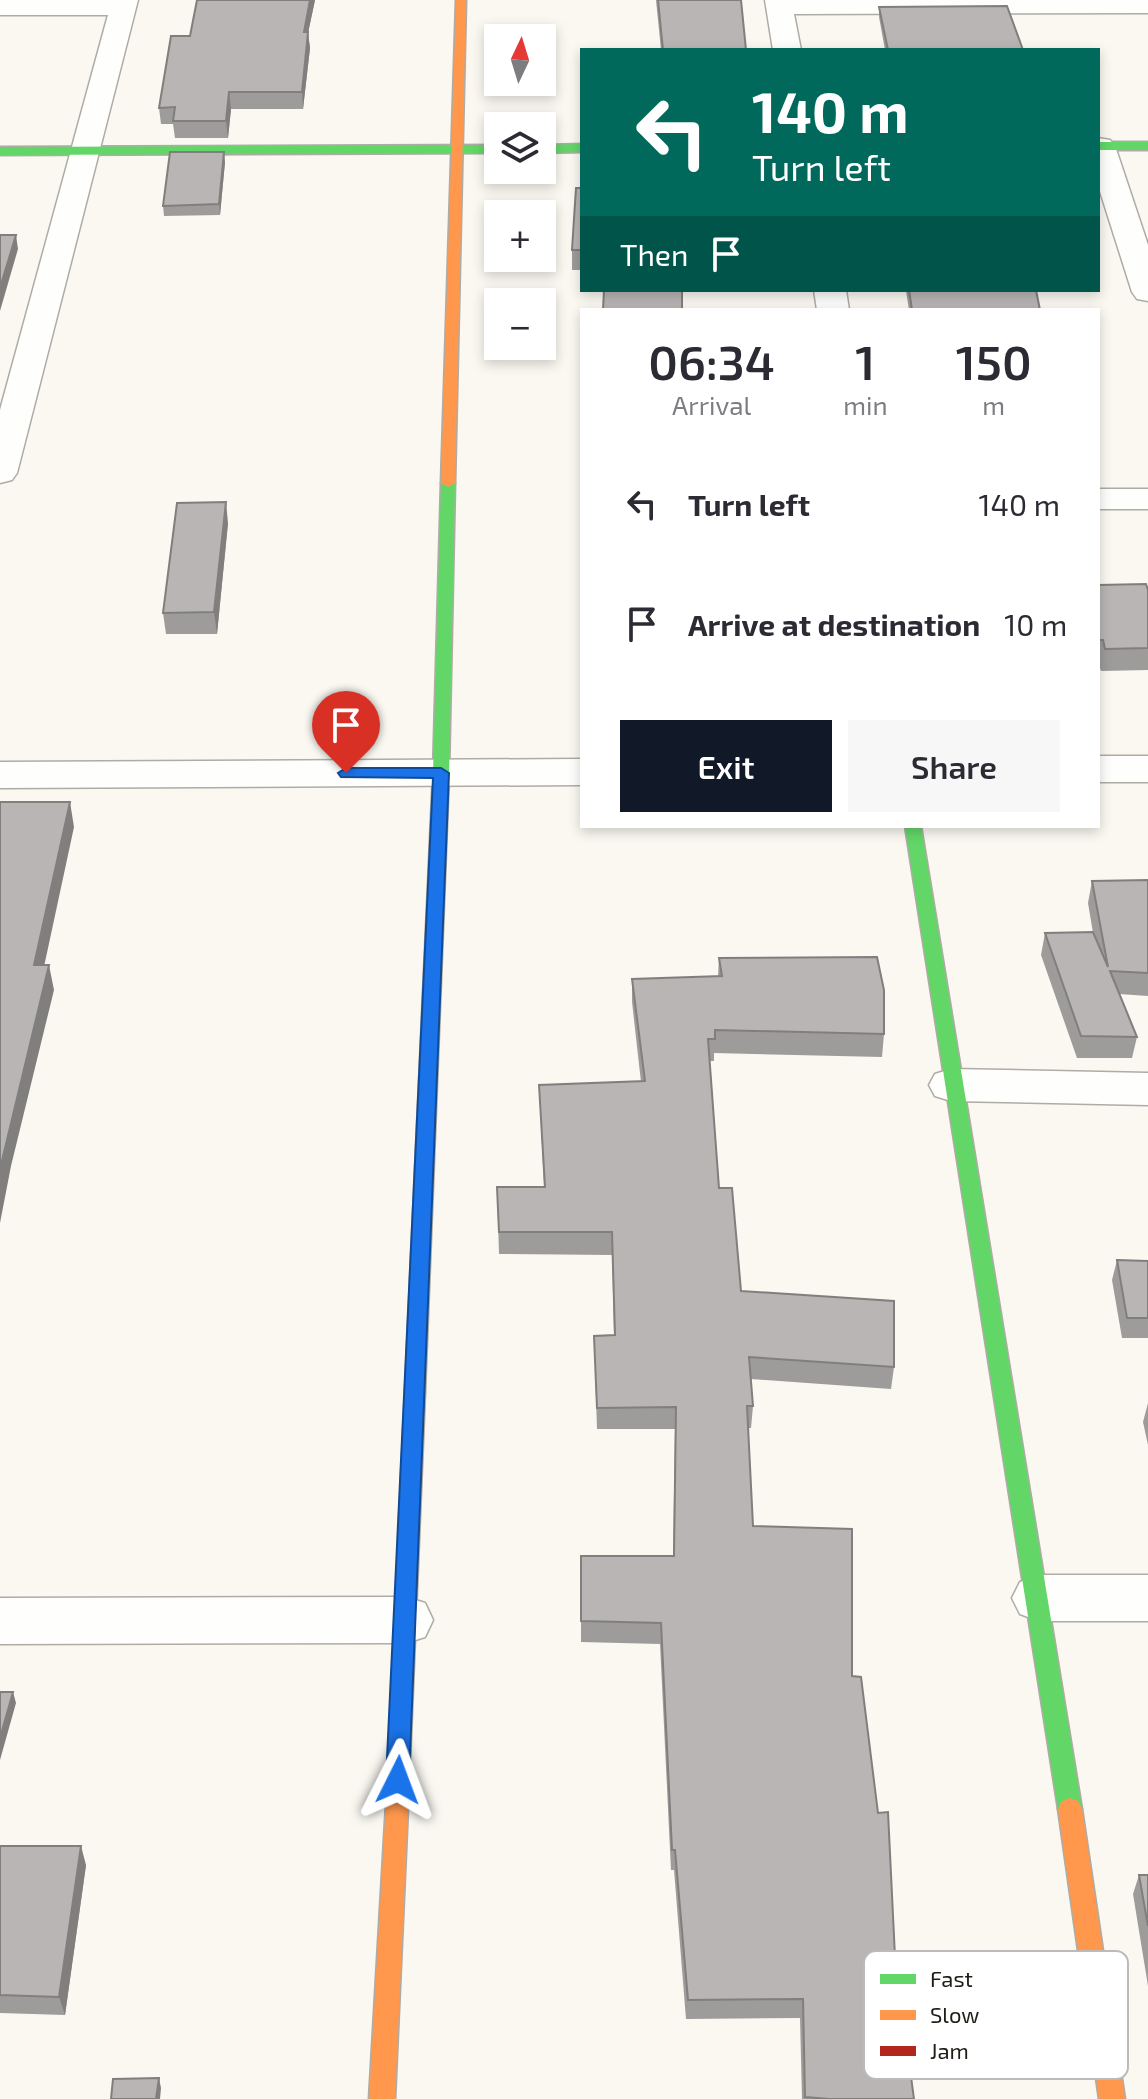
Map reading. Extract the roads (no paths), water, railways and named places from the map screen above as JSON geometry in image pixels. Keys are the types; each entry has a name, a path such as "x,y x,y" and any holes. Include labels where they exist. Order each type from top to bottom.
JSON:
{"street":[{"path":"382,2099 406,1620 441,773 461,0"},
{"path":"0,7 124,3 0,473"},
{"path":"787,48 778,3 1148,5"},
{"path":"1100,146 1148,146"},
{"path":"556,149 580,148"},
{"path":"0,151 484,149"},
{"path":"1100,149 1148,292"},
{"path":"1100,499 1148,499"},
{"path":"1100,769 1148,769"},
{"path":"0,775 580,772"},
{"path":"913,828 951,1085 1039,1598 1090,1951"},
{"path":"951,1085 1148,1089"},
{"path":"1039,1598 1148,1598"},
{"path":"0,1621 406,1620"},
{"path":"1109,2079 1112,2099"}]}
